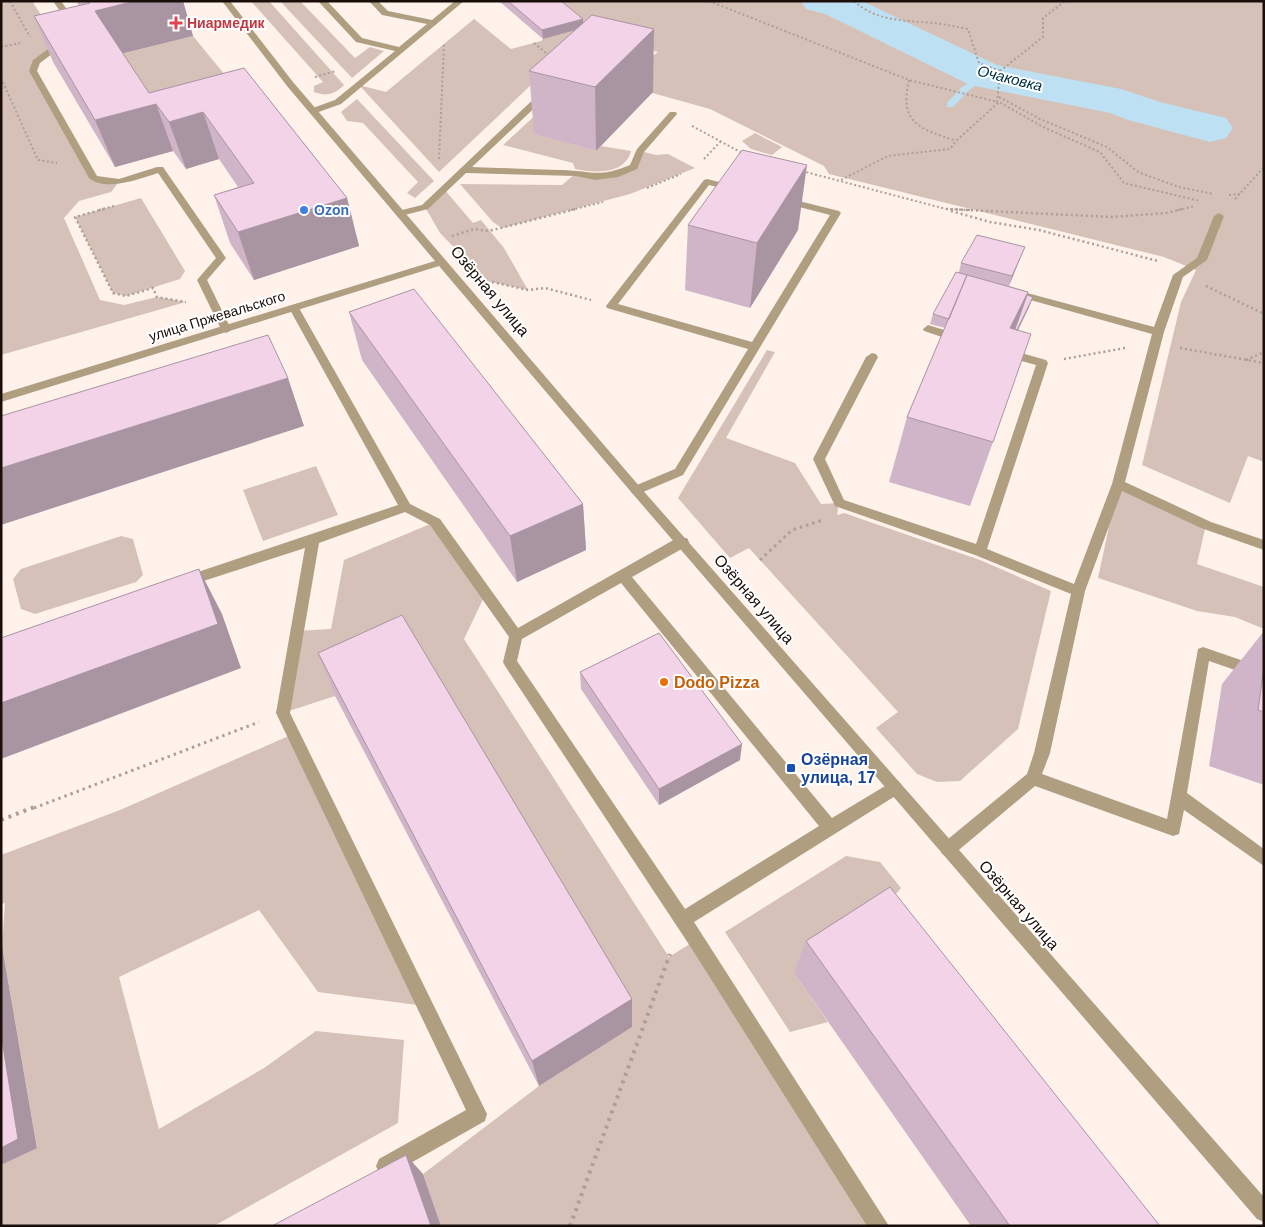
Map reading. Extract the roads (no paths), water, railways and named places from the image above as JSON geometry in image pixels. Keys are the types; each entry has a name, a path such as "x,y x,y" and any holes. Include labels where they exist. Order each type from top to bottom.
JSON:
{"street":[{"path":"58,1 78,32 44,55 36,62 33,71 94,178 119,182 160,169 221,258 202,280 226,329"},
{"name":"Озёрная улица","path":"226,1 313,111 636,490 1264,1212"},
{"path":"322,1 359,40 401,50"},
{"path":"373,1 385,13 433,23"},
{"path":"313,111 338,102 460,1"},
{"path":"401,213 425,207 550,89"},
{"path":"465,170 576,173 595,177 615,175 634,167 640,151 672,114"},
{"path":"744,191 707,182 611,306 755,347"},
{"path":"636,490 679,472 836,213 772,198"},
{"name":"улица Пржевальского","path":"1,398 442,262"},
{"path":"1009,292 1156,338"},
{"path":"294,308 406,507 435,522 516,636"},
{"path":"928,329 975,343"},
{"path":"980,551 1042,363 994,349"},
{"path":"872,357 819,459 839,503 980,551 1078,592"},
{"path":"948,849 1034,778 1042,753 1078,592 1118,484 1206,525 1264,544"},
{"path":"171,587 406,507"},
{"path":"313,540 283,713 478,1114 375,1172"},
{"path":"682,542 516,636 510,662 683,920 879,1226"},
{"path":"622,576 830,828"},
{"path":"1034,778 1173,829 1203,654 1264,674"},
{"path":"683,920 895,788"},
{"path":"1178,796 1264,859"}],"lane":[{"path":"1118,484 1156,338 1178,276 1202,260 1219,216"}],"waterway":[{"name":"Очаковка","path":"820,1 836,4 985,76 1121,102 1144,111 1210,128"},
{"path":"950,105 965,89 985,76"}],"place":[{"name":"Ниармедик","path":"176,23"},
{"name":"Ozon","path":"304,210"},
{"name":"Dodo Pizza","path":"664,682"},
{"name":"Озёрная улица, 17","path":"791,768"}]}
